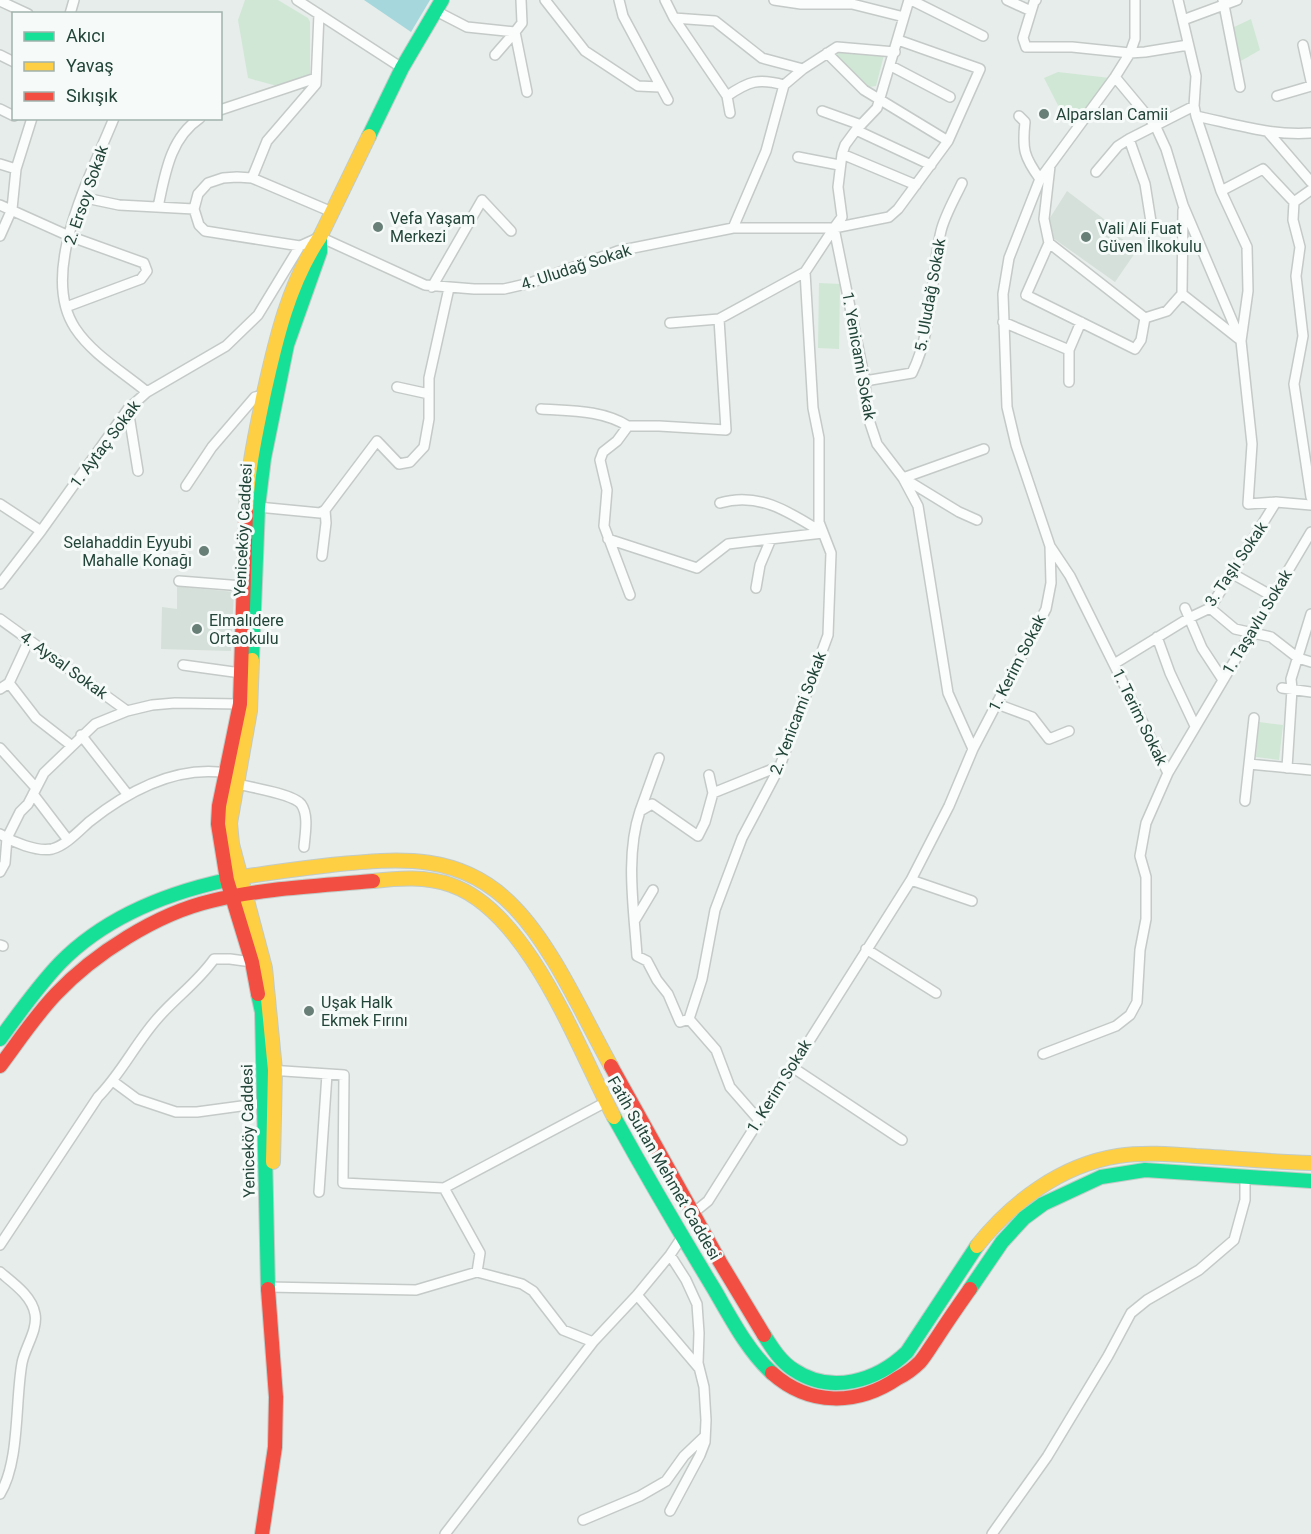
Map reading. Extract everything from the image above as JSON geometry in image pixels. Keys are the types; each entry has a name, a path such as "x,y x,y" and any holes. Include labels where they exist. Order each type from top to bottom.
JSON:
{"main road":[{"name":"Yeniceköy Caddesi","path":"232,779 250,711 251,548 246,504 254,440 288,302 310,252 320,237 402,68 439,5"},
{"name":"Yeniceköy Caddesi","path":"266,1205 263,1103 269,1070 265,968 234,879 230,823 232,779 240,704 243,586 258,507 264,458 287,345 320,252 320,237"},
{"name":"Fatih Sultan Mehmet Caddesi","path":"0,1039 40,984 63,958 119,920 178,893 234,879 371,861 419,860 460,870 482,880 500,892 514,904 528,922 556,966 651,1144 728,1278 785,1364 801,1375 817,1380 852,1383 883,1372 906,1353 986,1234 1037,1187 1066,1173 1096,1160 1137,1154 1311,1163"},
{"name":"Fatih Sultan Mehmet Caddesi","path":"0,1066 43,1008 82,970 144,930 189,908 239,896 407,877 436,880 461,889 484,903 502,919 537,967 606,1102 682,1237 755,1355 774,1375 794,1389 818,1398 853,1398 885,1388 920,1362 1002,1242 1024,1218 1043,1204 1101,1177 1121,1173 1170,1171 1311,1180"},
{"name":"Yeniceköy Caddesi","path":"239,896 262,1012 275,1137 270,1200 266,1205"},
{"path":"262,1534 275,1447 276,1397 268,1287 266,1205"}],"street":[{"path":"297,0 402,68"},
{"path":"495,55 522,23 521,0"},
{"path":"545,0 585,51 638,86 660,87"},
{"path":"619,0 623,16 668,100"},
{"path":"665,0 674,18 727,96 730,113"},
{"path":"774,0 801,4 852,3 904,17"},
{"path":"910,0 983,36"},
{"name":"1. Yenicami Sokak","path":"910,0 877,108 845,145 839,165 838,188 842,217 834,228 865,381 867,414 878,444 903,478 918,506 948,693 973,749"},
{"path":"1007,0 1031,11"},
{"path":"1036,0 1023,38 1026,48 1072,47 1130,53 1188,45"},
{"name":"1. Kerim Sokak","path":"692,1214 708,1201 911,880 949,806 973,749 1046,609 1051,583 1050,546 1016,445 1007,407 1003,294 1009,258 1040,179 1130,53 1135,39 1135,0"},
{"path":"1178,0 1196,76 1195,111 1221,191 1247,247 1248,291 1241,341 1252,444 1248,504 1276,502 1311,505"},
{"path":"1182,20 1224,2 1237,0"},
{"path":"0,1 24,12"},
{"path":"1224,2 1240,87"},
{"path":"439,5 467,27 515,32"},
{"path":"252,178 267,141 316,84 319,14"},
{"path":"674,18 715,21 762,58 803,69"},
{"path":"515,32 527,92"},
{"path":"842,154 916,185 948,141 980,69 898,40"},
{"path":"1303,45 1311,81"},
{"path":"733,228 766,151 784,85 803,69 837,47 895,52"},
{"path":"827,53 864,90 948,141"},
{"path":"891,66 950,97"},
{"path":"1115,77 1155,125 1166,149 1183,205 1241,341"},
{"path":"222,109 316,78"},
{"path":"727,96 746,83 766,80 784,85"},
{"path":"1277,96 1311,86"},
{"path":"822,111 859,127 931,165"},
{"path":"1096,172 1118,146 1129,139 1155,125 1195,111 1268,132 1311,133"},
{"path":"1019,116 1025,122 1023,144 1027,160 1040,179"},
{"name":"2. Ersoy Sokak","path":"113,120 81,198 69,236 62,273 63,297 74,327 90,346 147,392"},
{"path":"158,207 167,164 186,128 197,120"},
{"path":"0,236 12,210 16,169 31,122"},
{"path":"1268,132 1311,182"},
{"path":"1129,139 1145,184 1152,228"},
{"path":"798,157 839,165"},
{"path":"0,164 16,169"},
{"path":"1050,164 1044,219 1049,243 1026,294 1135,349 1141,340 1145,318"},
{"path":"1221,191 1263,169 1294,202 1293,220 1300,247 1296,276 1303,336 1294,384 1311,498"},
{"path":"320,237 300,246 205,231 199,225 194,209 198,195 208,183 223,178 252,178 332,212"},
{"name":"5. Uludağ Sokak","path":"865,381 912,373 919,359 927,328 942,229 962,183"},
{"name":"4. Uludağ Sokak","path":"320,237 432,287 504,289 530,283 618,251 733,228 834,228 889,217 916,185"},
{"path":"1294,202 1311,190"},
{"path":"81,198 119,205 194,209"},
{"path":"432,287 482,200 511,231"},
{"path":"0,205 69,236 144,263 147,271 141,279 66,307"},
{"path":"1145,318 1167,310 1182,294 1183,205"},
{"path":"670,323 719,319 805,272 834,228"},
{"path":"1049,243 1145,318"},
{"name":"1. Aytaç Sokak","path":"2,578 41,531 128,409 147,392 226,346 258,315 300,246"},
{"name":"2. Yenicami Sokak","path":"689,1019 702,979 715,910 742,838 780,766 828,635 831,554 819,522 819,438 813,408 805,272"},
{"path":"258,507 320,513 325,510 377,441 399,464 410,462 424,447 429,419 429,378 449,288"},
{"path":"1182,294 1241,341"},
{"path":"541,409 602,414 614,417 628,426 726,430 719,319"},
{"path":"1004,322 1069,350"},
{"path":"1069,381 1069,350 1081,322"},
{"path":"396,387 429,394"},
{"path":"186,486 212,447 255,397 264,394"},
{"path":"128,409 138,471"},
{"path":"628,426 617,441 603,452 600,460 607,490 604,526 630,595"},
{"path":"903,478 984,449"},
{"path":"903,478 959,512 977,520"},
{"path":"720,503 733,499 762,501 789,512 824,533"},
{"name":"3. Taşlı Sokak","path":"1114,664 1157,637 1187,613 1210,608 1276,502"},
{"path":"0,504 41,531"},
{"path":"322,556 326,523 325,510"},
{"name":"1. Taşavlu Sokak","path":"1168,773 1311,532"},
{"path":"608,538 697,568 728,544 824,533"},
{"path":"756,588 760,565 771,539"},
{"name":"1. Terim Sokak","path":"1043,1054 1116,1026 1130,1015 1137,1002 1140,950 1146,919 1146,877 1140,856 1146,823 1168,773 1070,576 1050,546"},
{"path":"1233,574 1272,596"},
{"path":"179,581 243,586"},
{"path":"1210,608 1235,629 1271,637 1298,658 1311,662"},
{"path":"1187,613 1202,648 1223,680"},
{"path":"1287,768 1287,689 1309,627 1311,614"},
{"name":"4. Aysal Sokak","path":"0,619 127,711"},
{"path":"1157,637 1170,673 1195,726"},
{"path":"0,689 9,683 29,640"},
{"path":"183,666 241,673"},
{"path":"9,683 36,718 72,746"},
{"path":"1287,689 1311,692"},
{"path":"0,872 5,863 4,836 28,804 44,773 95,724 127,711 152,705 240,704"},
{"path":"997,704 1032,717 1049,739 1069,731"},
{"path":"1245,801 1254,718"},
{"path":"81,735 128,795"},
{"path":"0,748 35,791 68,840"},
{"path":"659,758 640,811 633,848 637,956 647,961 668,994 680,1022 689,1019 716,1050 730,1087 758,1119"},
{"path":"1249,764 1311,770"},
{"path":"713,793 780,766"},
{"path":"4,836 38,849 54,849 128,795 166,778 208,770 291,798 301,804 306,819 304,846"},
{"path":"640,811 652,804 698,836 705,822 713,793 708,775"},
{"path":"911,880 972,901"},
{"path":"635,920 653,890"},
{"path":"866,949 936,993"},
{"path":"0,1245 98,1097 114,1082 155,1020 204,974 214,959 252,962"},
{"path":"792,1067 902,1140"},
{"path":"269,1070 344,1075 343,1183 444,1188 606,1102"},
{"path":"319,1192 327,1074"},
{"path":"114,1082 137,1099 176,1112 197,1112 263,1103"},
{"path":"992,1534 1047,1457 1131,1313 1147,1300 1199,1270 1234,1240 1245,1200 1245,1177"},
{"path":"444,1188 480,1253 477,1272"},
{"path":"445,1534 593,1342 637,1295 682,1237"},
{"path":"670,1255 686,1280 697,1304 699,1368 704,1387 705,1436 700,1455 670,1511"},
{"path":"0,1272 32,1304 36,1316 20,1374 9,1476 0,1494"},
{"path":"268,1287 416,1290 477,1272 522,1284 533,1291 563,1329 593,1342"},
{"path":"637,1295 699,1368"},
{"path":"583,1520 640,1496 666,1481 684,1456 705,1436"}],"shaded area":[{"name":"Vali Ali Fuat Güven İlkokulu","path":"1067,191 1121,232 1118,236 1137,250 1115,282 1053,238 1048,221"},
{"name":"Elmalıdere Ortaokulu","path":"177,584 183,587 234,592 231,651 161,649 162,607 177,609"}],"green space":[{"path":"245,0 278,0 308,18 310,22 310,78 277,86 248,78 238,20"},
{"path":"1251,19 1260,50 1239,62 1232,28"},
{"path":"838,50 884,55 876,86 869,87 835,54"},
{"path":"1058,72 1110,78 1072,125 1065,119 1044,78"},
{"path":"819,283 840,284 839,349 818,348"},
{"path":"1259,722 1283,725 1279,760 1256,757"}],"water":[{"path":"364,0 430,0 411,32"}],"traffic: fast":[{"path":"369,136 402,68 442,0"},
{"path":"252,660 258,507 264,458 287,345 320,252 320,237"},
{"path":"0,1039 60,963 96,933 116,920 159,900 227,880"},
{"path":"258,994 262,1012 268,1289"},
{"path":"614,1117 740,1333 772,1373"},
{"path":"970,1289 1002,1242 1024,1218 1043,1204 1101,1177 1145,1170 1311,1181"},
{"path":"764,1335 785,1363 808,1378 838,1383 868,1377 882,1371 907,1352 977,1246"}],"traffic: slow":[{"path":"246,512 255,437 285,312 300,273 369,136"},
{"path":"252,660 250,711 230,823 232,844 265,968 275,1070 273,1162"},
{"path":"227,880 305,868 381,861 429,863 473,876 494,889 514,907 542,942 567,983 611,1066"},
{"path":"373,881 422,879 442,882 479,900 504,923 527,952 548,986 614,1117"},
{"path":"977,1246 1006,1215 1039,1188 1077,1168 1097,1161 1118,1156 1157,1154 1311,1163"}],"traffic: jam":[{"path":"246,512 240,704 219,806 218,824 227,880 252,962 258,994"},
{"path":"0,1066 41,1011 71,979 107,950 169,915 211,901 251,893 373,881"},
{"path":"611,1066 720,1262 764,1335"},
{"path":"262,1534 275,1447 276,1397 268,1289"},
{"path":"772,1373 786,1384 817,1396 834,1398 866,1394 907,1373 920,1362 970,1289"}],"place":[{"name":"Alparslan Camii","path":"1044,114"},
{"name":"Vefa Yaşam Merkezi","path":"378,227"},
{"name":"Vali Ali Fuat Güven İlkokulu","path":"1086,237"},
{"name":"Selahaddin Eyyubi Mahalle Konağı","path":"204,551"},
{"name":"Elmalıdere Ortaokulu","path":"197,629"},
{"name":"Uşak Halk Ekmek Fırını","path":"309,1011"}]}
